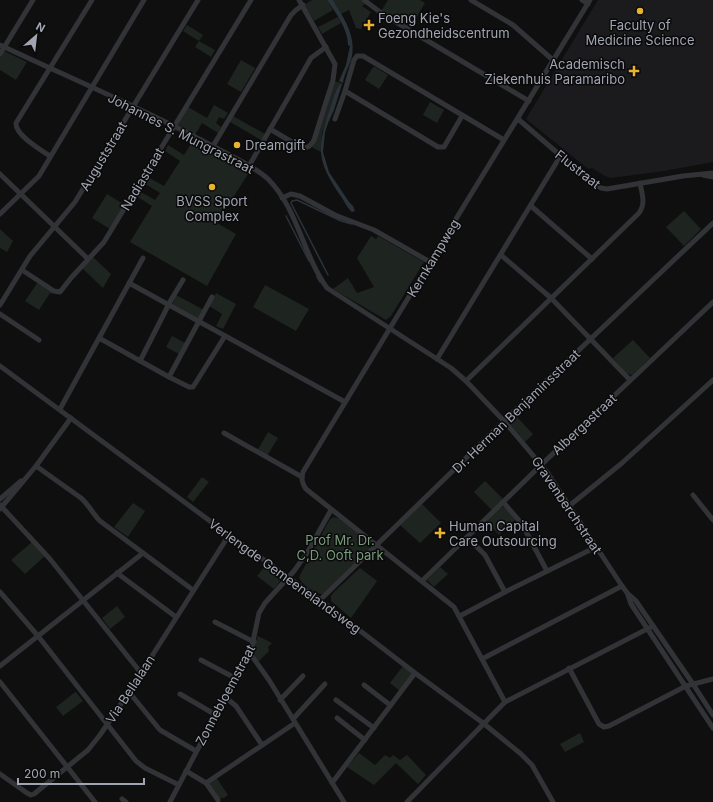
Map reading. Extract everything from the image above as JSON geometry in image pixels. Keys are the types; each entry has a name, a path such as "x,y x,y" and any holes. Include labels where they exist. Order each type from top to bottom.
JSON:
{"street":[{"path":"0,54 2,46 33,0"},
{"path":"50,156 30,142 19,132 16,127 18,120 92,0"},
{"path":"0,214 39,176 144,0"},
{"name":"Auguststraat","path":"0,305 30,256 75,202 198,0"},
{"name":"Nadiastraat","path":"22,270 54,291 60,292 104,242 251,0"},
{"path":"270,129 302,148 306,148 310,145 314,140 335,69 335,64 299,0"},
{"path":"364,0 384,14 529,101"},
{"path":"471,0 512,25 553,60"},
{"path":"582,0 589,2"},
{"name":"Kernkampweg","path":"302,477 303,472 345,402 589,2"},
{"path":"213,146 291,15 303,5"},
{"name":"Johannes S. Mungrastraat","path":"2,46 133,107 213,146 249,166 268,180 282,198 290,211 305,246 327,288 390,329"},
{"path":"249,166 311,58 326,47"},
{"path":"335,119 355,58 360,56 366,57 504,140"},
{"path":"345,91 438,147 444,147 462,116"},
{"name":"Flustraat","path":"518,119 590,181 607,190 696,174 713,173"},
{"path":"437,359 561,155"},
{"path":"0,174 22,194 54,228 88,259"},
{"name":"Flustraat","path":"696,174 713,177"},
{"path":"466,381 639,213 643,207 640,183"},
{"path":"282,198 292,194 300,196 335,215 374,230 430,262"},
{"path":"530,206 592,259"},
{"name":"Dr. Herman Benjaminsstraat","path":"320,600 504,421 713,223"},
{"path":"500,255 551,298 630,380"},
{"path":"60,409 143,258"},
{"path":"140,360 183,280"},
{"path":"129,283 345,402"},
{"path":"169,377 212,297"},
{"name":"Albergastraat","path":"422,580 713,302"},
{"path":"0,314 40,340"},
{"name":"Gravenberchstraat","path":"390,329 451,368 466,381 504,421 541,465 628,594 631,604 693,684 713,715"},
{"path":"99,338 169,377 189,387 193,387 225,336"},
{"name":"Verlengde Gemeenelandsweg","path":"0,366 229,535 320,600 483,723 532,765 553,802"},
{"path":"569,506 622,463 713,380"},
{"path":"71,418 36,466 1,507 38,545 141,672"},
{"path":"224,433 302,477 301,481 306,489 376,546 454,606 505,702"},
{"path":"36,466 87,503 100,521 193,590"},
{"path":"0,498 28,475"},
{"path":"693,495 713,520"},
{"path":"503,502 522,524 547,571"},
{"name":"Zonnebloemstraat","path":"170,802 254,642 259,613 264,603 288,577 307,553 331,510"},
{"name":"Via Bellalaan","path":"0,774 31,795 37,792 88,750 129,692 229,535"},
{"path":"467,537 485,555 505,592"},
{"path":"460,616 596,547"},
{"path":"0,666 143,553"},
{"path":"117,573 176,617"},
{"path":"482,659 622,586"},
{"path":"0,592 38,636 140,764 179,785"},
{"path":"215,622 254,642"},
{"path":"407,802 505,702 650,627"},
{"name":"Gravenberchstraat","path":"650,627 713,728"},
{"path":"249,652 344,802"},
{"path":"201,660 235,678"},
{"path":"569,668 599,724 604,727 609,726 686,686 713,679"},
{"path":"332,782 415,673"},
{"path":"280,700 303,676"},
{"path":"0,682 95,802"},
{"path":"206,783 294,721 325,684"},
{"path":"364,685 390,705"},
{"path":"129,692 160,730 196,750"},
{"path":"180,694 216,715"},
{"path":"226,697 236,706 262,745"},
{"path":"336,700 374,728"},
{"path":"337,718 365,740"},
{"path":"186,771 206,783 218,800"}],"shaded area":[{"path":"327,0 333,0 341,13 348,26 352,41 352,56 343,83 339,81 346,65 350,46 348,45 346,33 341,21"},
{"name":"Academisch Ziekenhuis Paramaribo","path":"598,0 713,0 713,162 664,171 611,178 592,168 587,168 526,119"},
{"path":"341,83 342,84 334,110 325,132 323,152 329,172 353,206 355,211 352,212 326,172 321,153 321,144 326,122 336,92"}],"green space":[{"path":"312,0 327,0 333,10 314,21 304,5"},
{"path":"333,0 361,0 365,4 362,6 371,12 361,29 356,28 349,10 341,14"},
{"path":"388,0 420,0 425,3 410,28 381,11"},
{"path":"338,17 341,23 322,34 318,27"},
{"path":"187,25 203,35 199,41 183,31"},
{"path":"199,41 215,50 211,57 195,47"},
{"path":"4,51 27,62 16,80 0,70 0,57"},
{"path":"241,60 255,68 241,92 227,84"},
{"path":"373,67 388,75 379,89 365,80"},
{"path":"334,81 341,83 322,133 321,152 312,147"},
{"path":"430,102 444,110 437,123 423,115"},
{"path":"214,105 228,113 224,119 219,117 216,123 221,127 218,133 202,123 195,135 178,125 188,107 207,118"},
{"path":"233,116 265,134 261,140 230,122"},
{"path":"192,142 248,174 217,223 236,234 207,286 130,242 152,206 136,196 139,191 155,200 160,193 142,182 146,176 164,186 180,161 165,151 168,145 184,155"},
{"path":"107,194 125,205 110,229 92,218"},
{"path":"684,211 701,229 684,246 666,227"},
{"path":"0,229 13,241 7,252 0,248"},
{"path":"371,236 376,239 378,236 424,262 391,316 386,320 333,289 348,278 357,293 374,287 357,258"},
{"path":"93,257 111,274 103,288 82,268"},
{"path":"38,282 53,292 52,294 50,293 39,310 25,301"},
{"path":"265,285 309,309 296,331 253,307"},
{"path":"216,293 236,304 223,329 216,326 222,314 209,306"},
{"path":"176,295 204,310 199,319 172,305"},
{"path":"172,336 185,343 179,354 166,347"},
{"path":"633,340 650,358 632,375 626,373 613,358"},
{"path":"516,416 533,434 525,442 511,425 511,422"},
{"path":"268,432 278,438 267,456 257,451"},
{"path":"202,477 209,482 193,502 187,497"},
{"path":"485,481 503,499 492,510 474,492"},
{"path":"133,503 145,511 128,537 114,527"},
{"path":"422,504 441,523 420,543 400,525"},
{"path":"499,508 506,508 516,519 499,535 486,521"},
{"name":"Prof Mr. Dr. C,D. Ooft park","path":"334,517 340,519 369,542 370,549 323,594 320,594 305,585 299,577 330,519"},
{"path":"32,542 45,556 25,574 11,560"},
{"path":"266,565 280,576 280,581 274,589 257,576"},
{"path":"440,567 448,574 434,587 427,580"},
{"path":"360,568 377,581 351,618 331,601 331,596"},
{"path":"117,606 125,617 110,629 102,618"},
{"path":"258,636 272,643 268,647 269,651 258,662 252,651"},
{"path":"403,666 413,674 400,691 390,683"},
{"path":"76,692 83,701 63,716 56,707"},
{"path":"580,733 584,742 565,752 560,744"},
{"path":"359,753 375,765 385,755 390,758 393,755 400,760 407,755 426,775 418,784 396,763 374,785 347,767"},
{"path":"216,777 228,795 224,798 219,798 208,783"}],"waterway":[{"path":"328,275 291,203 292,201 297,200 341,221 352,224"},
{"path":"286,216 309,261"},
{"path":"317,277 320,282"}],"place":[{"name":"Faculty of Medicine Science","path":"640,11"},
{"name":"Foeng Kie's Gezondheidscentrum","path":"369,25"},
{"name":"Academisch Ziekenhuis Paramaribo","path":"634,71"},
{"name":"Dreamgift","path":"237,145"},
{"name":"BVSS Sport Complex","path":"212,187"},
{"name":"Human Capital Care Outsourcing","path":"440,533"}]}
